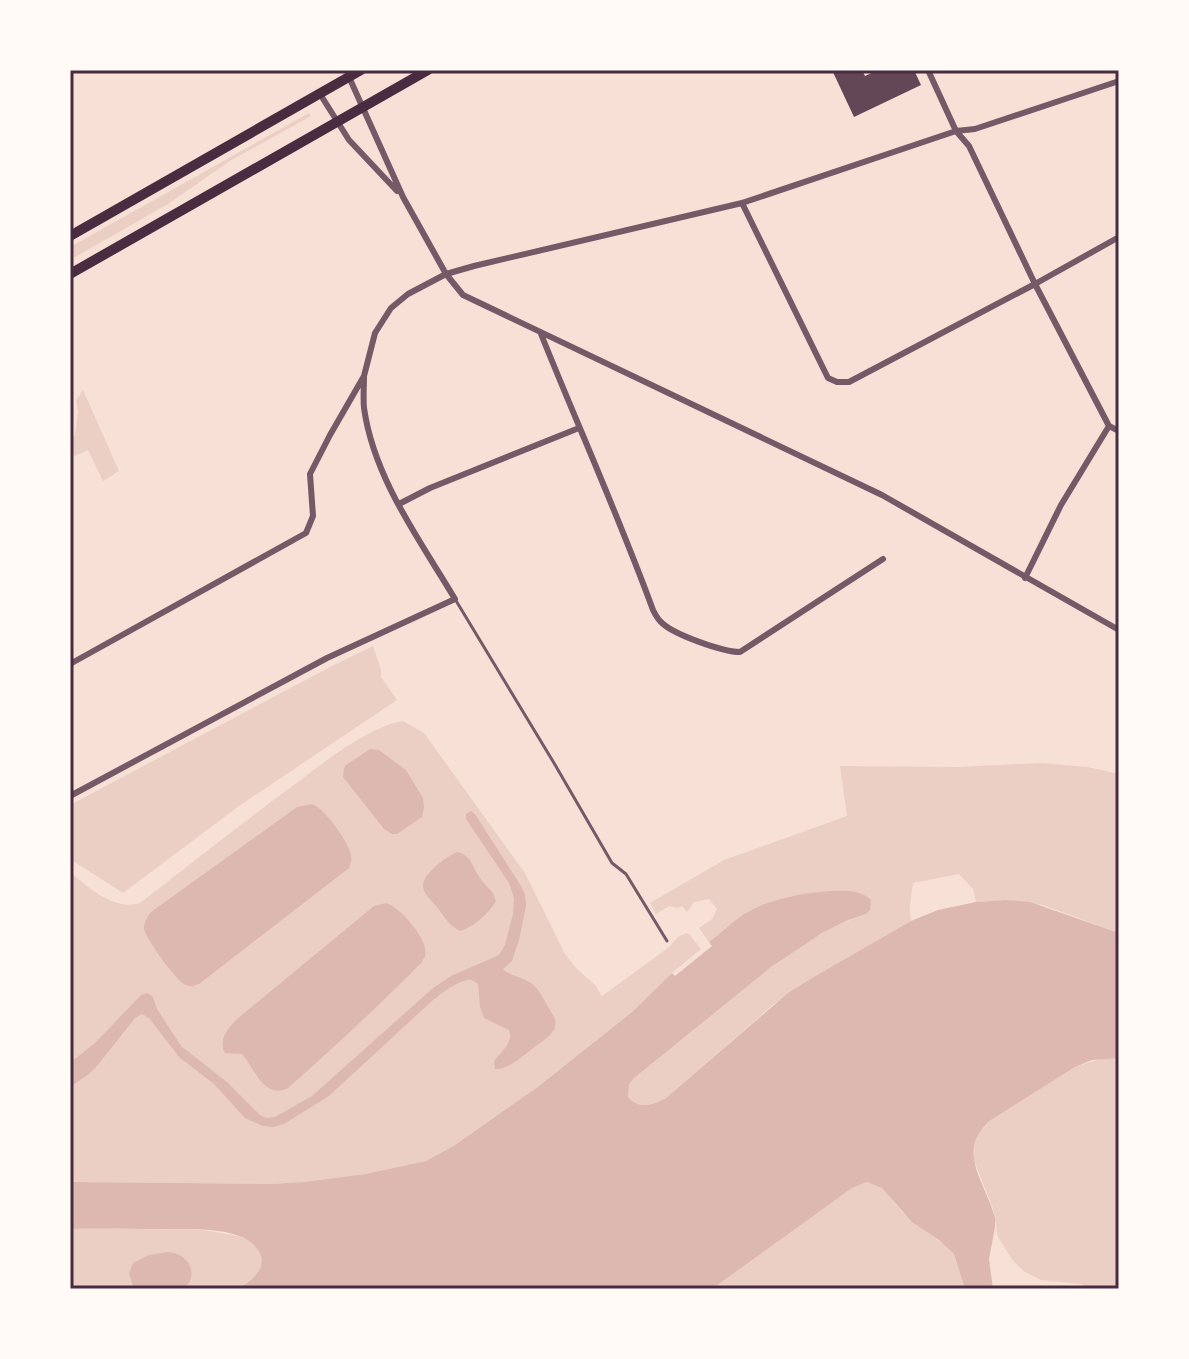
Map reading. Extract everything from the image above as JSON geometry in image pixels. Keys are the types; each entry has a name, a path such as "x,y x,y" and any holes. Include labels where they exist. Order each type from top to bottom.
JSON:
{"main road":[{"path":"70,236 361,70"},
{"path":"70,274 428,70"}],"street":[{"path":"928,70 956,131 969,146 1035,284 1109,426 1119,431"},
{"path":"348,77 403,197 446,274 463,295 882,495 1119,630"},
{"path":"70,796 327,658 455,599 382,471 364,406 364,376 375,333 391,308 408,294 446,274 490,262 742,203 956,131 975,129 1119,81"},
{"path":"320,93 349,140 403,197"},
{"path":"742,203 828,378 837,382 849,382 1119,237"},
{"path":"541,334 658,620 667,627 710,646 740,652 883,559"},
{"path":"70,664 306,533 313,516 311,473 364,376"},
{"path":"1025,578 1061,505 1109,426"},
{"path":"399,504 430,488 579,428"}],"lane":[{"path":"455,599 598,841 612,863 626,874 667,941"}],"shaded area":[{"path":"309,113 311,116 230,161 168,204 70,260 70,247"},
{"path":"83,390 119,471 103,481 88,450 75,456 70,451 78,412 76,400"},
{"path":"373,646 381,677 397,700 239,806 123,893 70,859 70,805"},
{"path":"403,721 424,733 525,873 565,954 602,996 686,933 701,949 632,1012 539,1086 455,1145 426,1161 365,1174 304,1182 70,1182 70,872 111,901 130,905 140,903 342,750 373,731"},
{"path":"370,749 379,750 406,770 423,798 422,817 397,834 384,829 343,777 346,765"},
{"path":"1041,763 1088,767 1119,774 1119,933 1043,905 1006,900 976,902 973,889 959,874 913,883 911,921 817,975 774,1004 666,1098 641,1105 628,1097 633,1078 754,980 826,931 866,914 855,892 798,895 756,908 709,942 699,928 712,919 717,909 709,899 694,902 687,912 682,906 669,906 656,914 650,903 724,860 847,816 840,766 957,767"},
{"path":"312,804 329,819 345,842 351,855 349,868 199,984 186,985 162,960 146,934 145,924 151,912 297,807"},
{"path":"471,811 525,894 526,906 519,940 512,961 503,969 533,985 556,1024 548,1036 515,1062 495,1069 494,1061 508,1043 509,1030 484,1018 478,984 468,980 433,1000 329,1096 284,1124 273,1127 245,1118 214,1084 179,1057 149,1018 142,1014 135,1018 97,1066 70,1087 70,1063 95,1043 141,995 147,993 153,997 157,1009 181,1046 227,1082 260,1115 275,1117 312,1096 433,988 451,976 499,955 505,945 514,898 509,883 466,819 466,814"},
{"path":"457,852 469,859 496,901 481,919 460,931 453,927 423,887 430,872"},
{"path":"830,891 862,894 871,900 870,910 822,933 771,967 634,1078 629,1084 628,1097 641,1105 666,1098 788,993 911,921 938,910 976,902 1030,902 1119,933 1119,1058 1092,1060 1075,1067 991,1120 975,1143 976,1167 995,1218 989,1259 993,1289 965,1289 954,1254 912,1222 882,1188 867,1182 852,1188 712,1289 237,1289 255,1276 262,1262 255,1246 239,1236 202,1230 70,1229 70,1182 304,1182 365,1174 426,1161 455,1145 539,1086 632,1012 672,973 675,976 712,946 709,942 744,914 786,898"},
{"path":"386,903 416,929 424,943 425,956 356,1026 288,1088 280,1091 266,1086 242,1054 225,1053 223,1039 237,1019 374,906"},
{"path":"1103,1058 1119,1058 1119,1289 1091,1289 1081,1284 1041,1280 1025,1272 1013,1261 998,1237 993,1208 973,1158 979,1133 991,1120 1075,1067"},
{"path":"867,1182 882,1187 902,1212 954,1254 965,1289 712,1289 852,1188"},
{"path":"70,1229 204,1230 238,1236 256,1247 262,1263 259,1272 237,1289 70,1289"},
{"path":"168,1252 181,1256 188,1263 191,1276 188,1284 174,1290 134,1289 129,1274 133,1263 149,1255"}],"building":[{"path":"832,70 862,70 865,76 878,70 914,70 921,85 854,117"}]}
